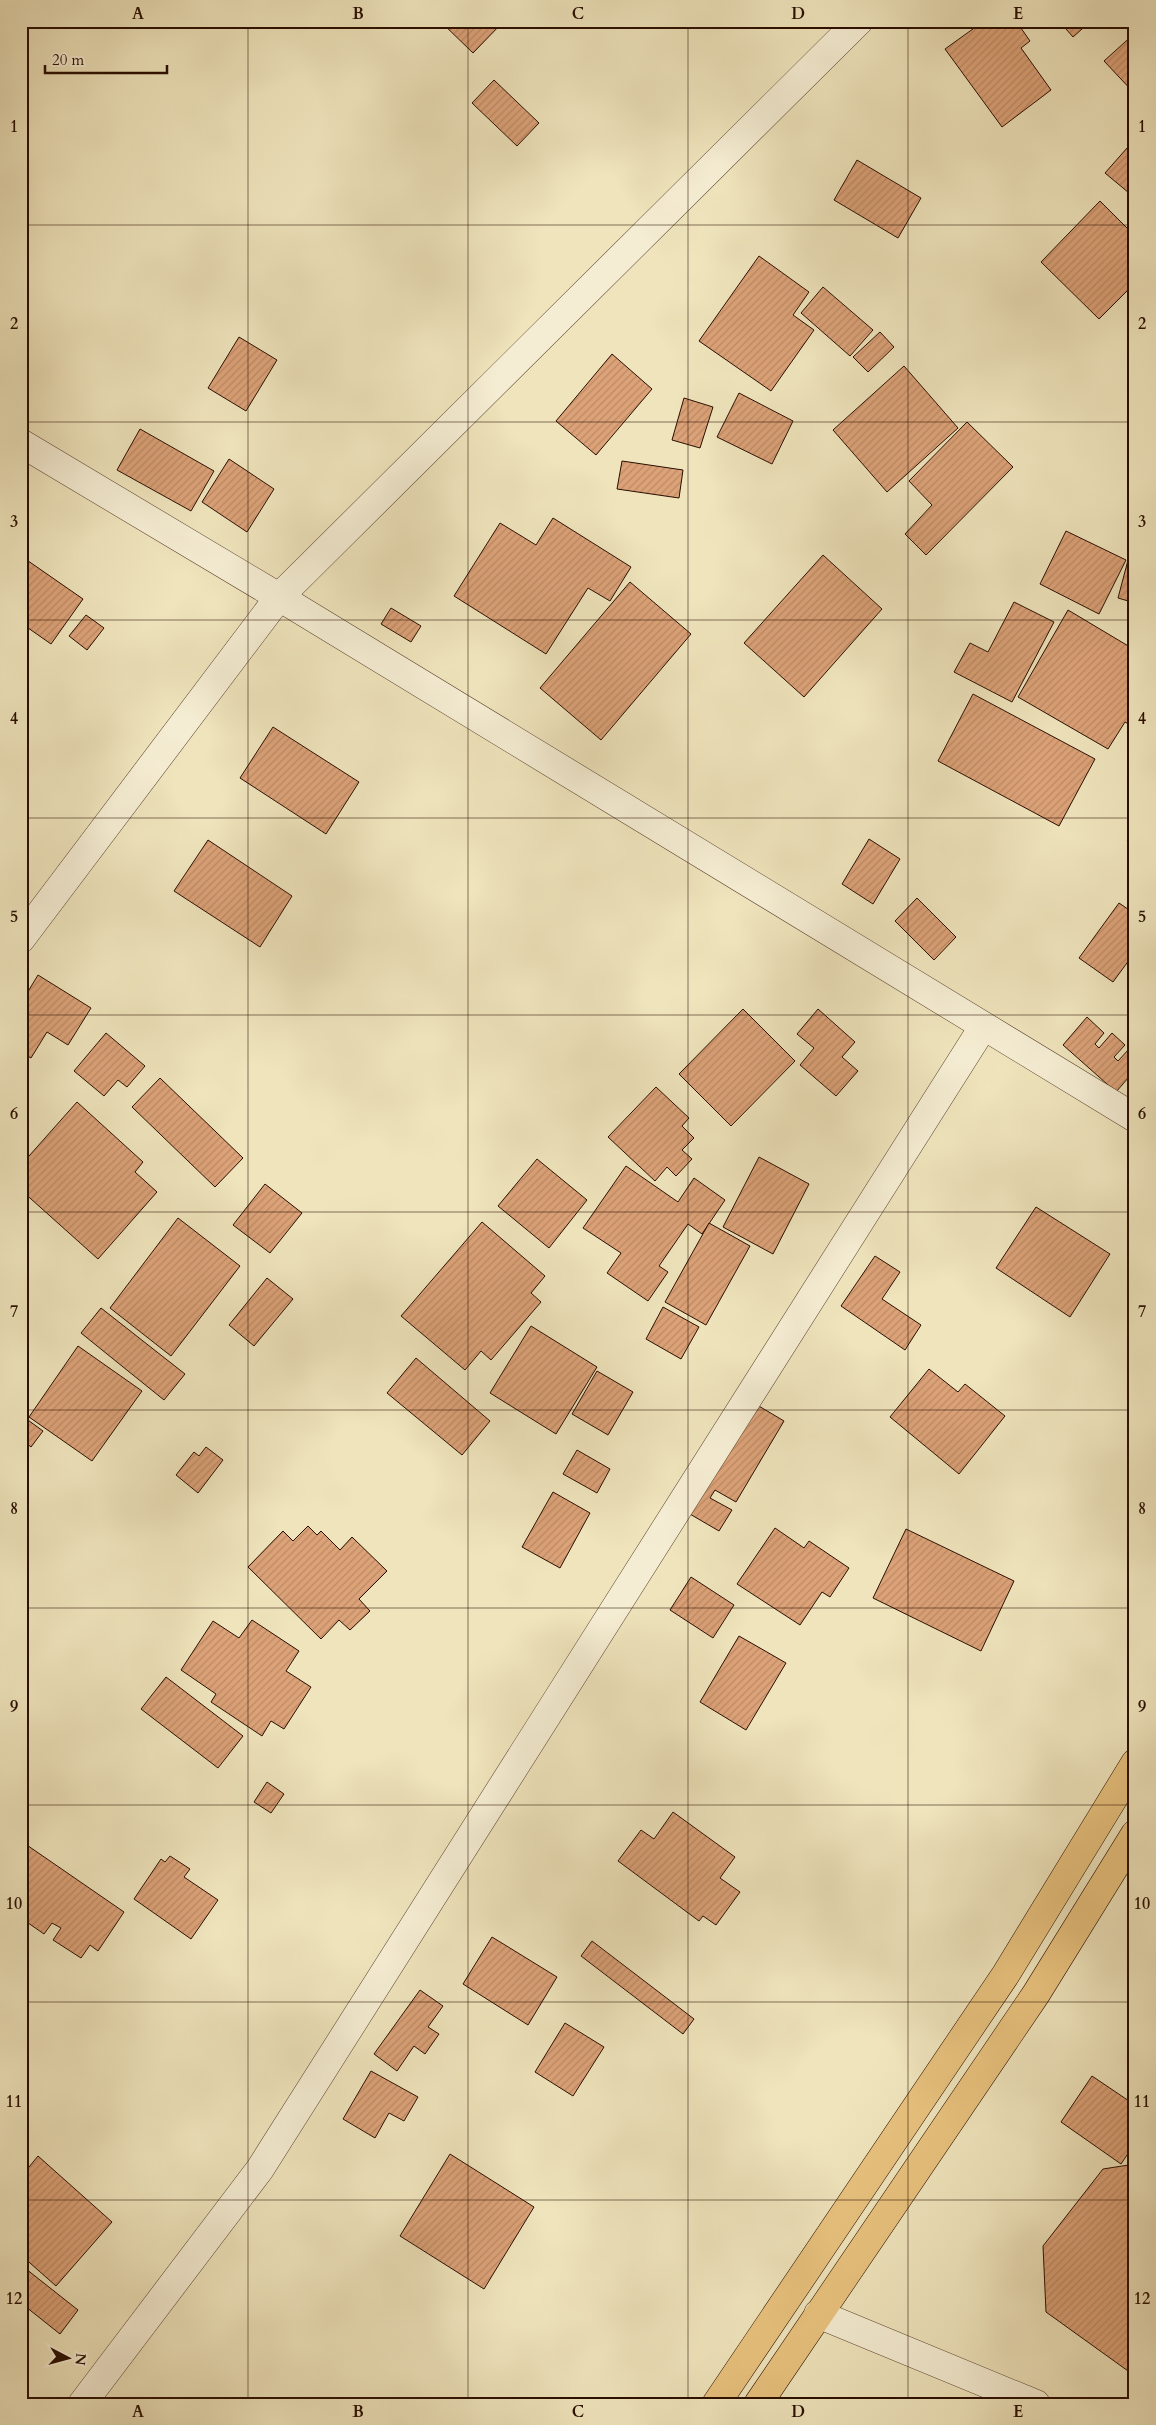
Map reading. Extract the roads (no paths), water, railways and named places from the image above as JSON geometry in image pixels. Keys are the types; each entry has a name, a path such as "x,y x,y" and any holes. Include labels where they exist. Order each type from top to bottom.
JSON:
{"main road":[{"path":"716,2404 1006,1974 1135,1763"},
{"path":"758,2404 1036,1994 1135,1834"}],"street":[{"path":"21,939 280,597 859,21"},
{"path":"21,443 280,597 1135,1118"},
{"path":"82,2404 260,2169 983,1027"},
{"path":"818,2314 1036,2404"}]}
